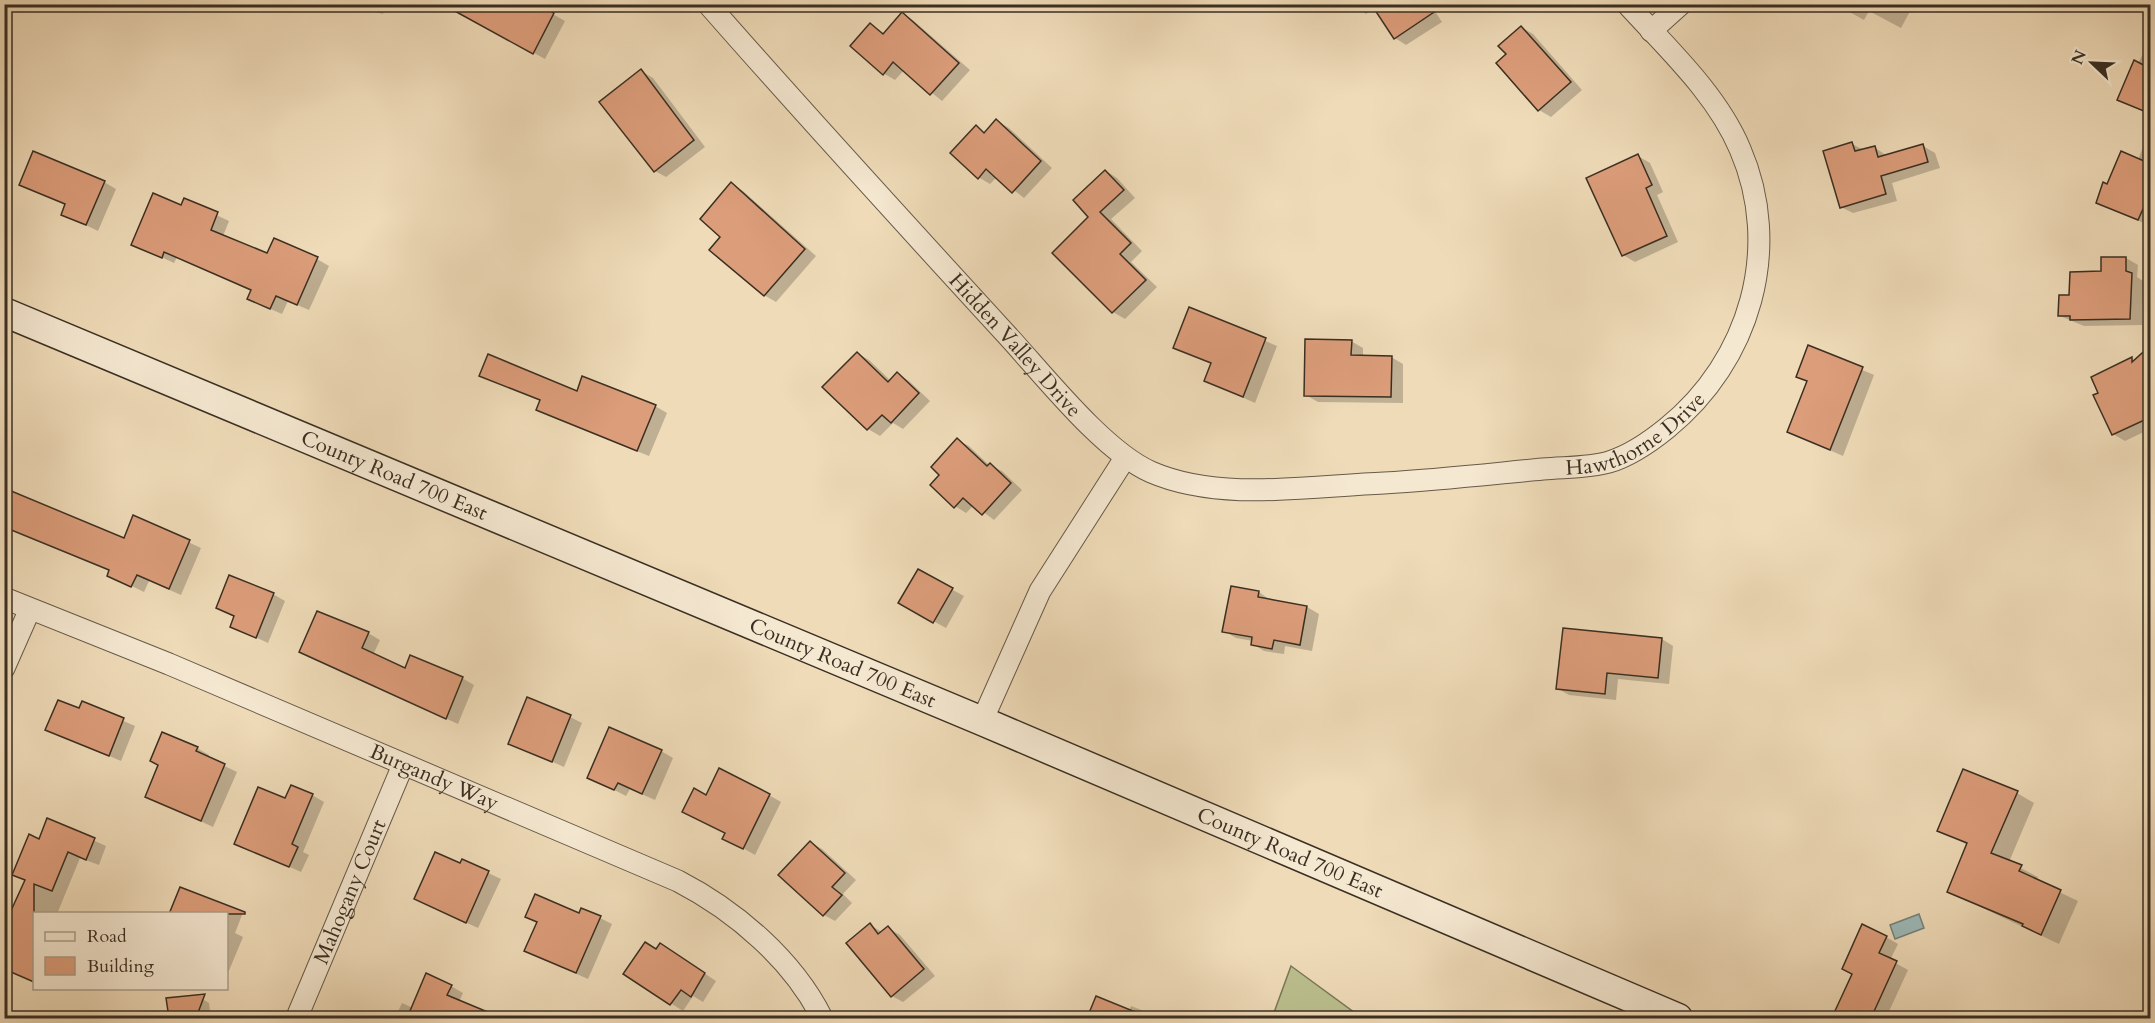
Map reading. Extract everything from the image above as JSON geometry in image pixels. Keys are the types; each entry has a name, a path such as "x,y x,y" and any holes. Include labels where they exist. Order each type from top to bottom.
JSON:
{"main road":[{"name":"County Road 700 East","path":"4,312 982,721 1678,1018"}],"street":[{"name":"Hidden Valley Drive","path":"708,4 833,147 1022,352 1125,458"},
{"name":"Hawthorne Drive","path":"1125,458 1165,477 1212,488 1427,481 1608,462 1635,450 1676,421 1721,370 1747,317 1755,288 1759,230 1749,173 1725,121 1627,4"},
{"path":"1651,31 1681,4"},
{"path":"982,721 1040,591 1125,458"},
{"name":"Burgandy Way","path":"4,598 169,664 403,765 654,869 709,897 757,936 796,979 822,1018"},
{"path":"4,668 30,609"},
{"name":"Mahogany Court","path":"297,1017 403,765"}],"green space":[{"path":"1291,966 1362,1018 1272,1018"}],"water":[{"path":"1919,914 1924,928 1895,939 1890,925"}],"building":[{"path":"442,4 538,4 554,13 533,54"},
{"path":"1371,4 1446,4 1394,39"},
{"path":"902,12 959,63 930,95 893,62 883,75 850,46 870,23 883,34"},
{"path":"1521,26 1571,82 1538,111 1496,63 1506,54 1498,46"},
{"path":"2134,60 2151,69 2151,114 2117,100"},
{"path":"641,69 694,140 654,172 599,102"},
{"path":"996,119 1041,161 1012,193 986,169 978,179 950,153 976,125 984,133"},
{"path":"1852,142 1855,151 1875,146 1878,157 1923,144 1928,162 1881,176 1886,194 1840,208 1823,151"},
{"path":"33,151 105,181 86,225 61,215 65,204 19,185"},
{"path":"2121,151 2151,164 2151,191 2138,220 2096,203 2103,182 2107,184"},
{"path":"1638,154 1652,185 1646,188 1667,236 1622,256 1586,178"},
{"path":"1105,170 1124,190 1100,212 1131,243 1120,254 1146,280 1112,313 1052,253 1088,217 1073,200"},
{"path":"731,182 805,249 764,296 709,250 720,237 700,219"},
{"path":"153,193 181,205 184,198 218,212 211,230 267,253 274,238 318,257 297,305 276,296 270,309 247,299 251,290 164,252 162,258 131,245"},
{"path":"2101,257 2126,257 2126,271 2132,273 2130,319 2070,320 2070,316 2058,316 2059,295 2069,295 2070,272 2101,271"},
{"path":"1189,307 1266,338 1243,397 1204,381 1211,363 1173,348"},
{"path":"1305,339 1352,340 1351,355 1392,356 1391,397 1304,396"},
{"path":"1808,345 1863,367 1830,450 1787,432 1807,381 1796,377"},
{"path":"2151,345 2151,417 2112,435 2093,395 2098,393 2091,377 2132,357 2132,362"},
{"path":"857,352 888,382 897,372 919,393 891,423 882,415 867,430 822,387"},
{"path":"488,354 577,391 582,376 656,405 637,451 536,410 540,400 479,376"},
{"path":"957,438 987,466 990,463 1011,483 982,515 963,498 954,508 930,485 939,475 931,467"},
{"path":"4,488 124,538 133,515 190,540 169,589 137,575 131,587 107,576 109,570 4,527"},
{"path":"918,569 953,588 933,623 898,603"},
{"path":"229,575 274,593 256,638 230,627 234,616 216,608"},
{"path":"1231,586 1259,591 1258,597 1307,606 1300,645 1274,640 1272,649 1251,645 1252,637 1222,632"},
{"path":"317,611 369,632 362,648 405,668 410,655 463,677 446,719 299,652"},
{"path":"1563,628 1662,638 1658,678 1607,673 1605,694 1556,689"},
{"path":"527,697 571,715 552,762 508,744"},
{"path":"58,700 79,708 82,701 124,718 109,756 45,730"},
{"path":"609,727 662,750 642,794 618,783 614,790 587,778"},
{"path":"162,732 198,747 196,751 225,764 201,821 145,797 158,765 150,761"},
{"path":"719,768 770,794 743,849 722,839 725,833 682,812 694,788 706,795"},
{"path":"1963,769 2018,791 1991,853 2022,865 2019,871 2061,890 2041,935 2022,926 2023,924 1947,892 1967,843 1937,831"},
{"path":"291,785 313,794 292,844 298,847 289,867 234,844 258,787 285,798"},
{"path":"47,818 95,838 86,860 68,852 52,891 34,884 33,982 4,969 4,926 25,880 12,875 29,834 39,839"},
{"path":"810,841 845,873 832,887 842,895 823,916 778,875"},
{"path":"435,852 460,863 462,859 489,871 466,923 414,899"},
{"path":"180,887 245,912 245,914 228,914 228,912 170,912"},
{"path":"535,894 579,913 581,908 601,916 576,973 524,951 537,922 525,917"},
{"path":"870,923 878,934 888,926 924,969 891,997 846,943"},
{"path":"1862,924 1887,936 1879,953 1897,961 1871,1018 1846,1018 1834,1013 1852,974 1842,969"},
{"path":"645,942 656,949 660,943 705,973 691,997 681,990 670,1005 623,974"},
{"path":"426,973 452,985 447,995 502,1018 407,1018"},
{"path":"205,994 199,1010 200,1018 169,1018 166,998"},
{"path":"1096,996 1150,1018 1087,1018"}]}
